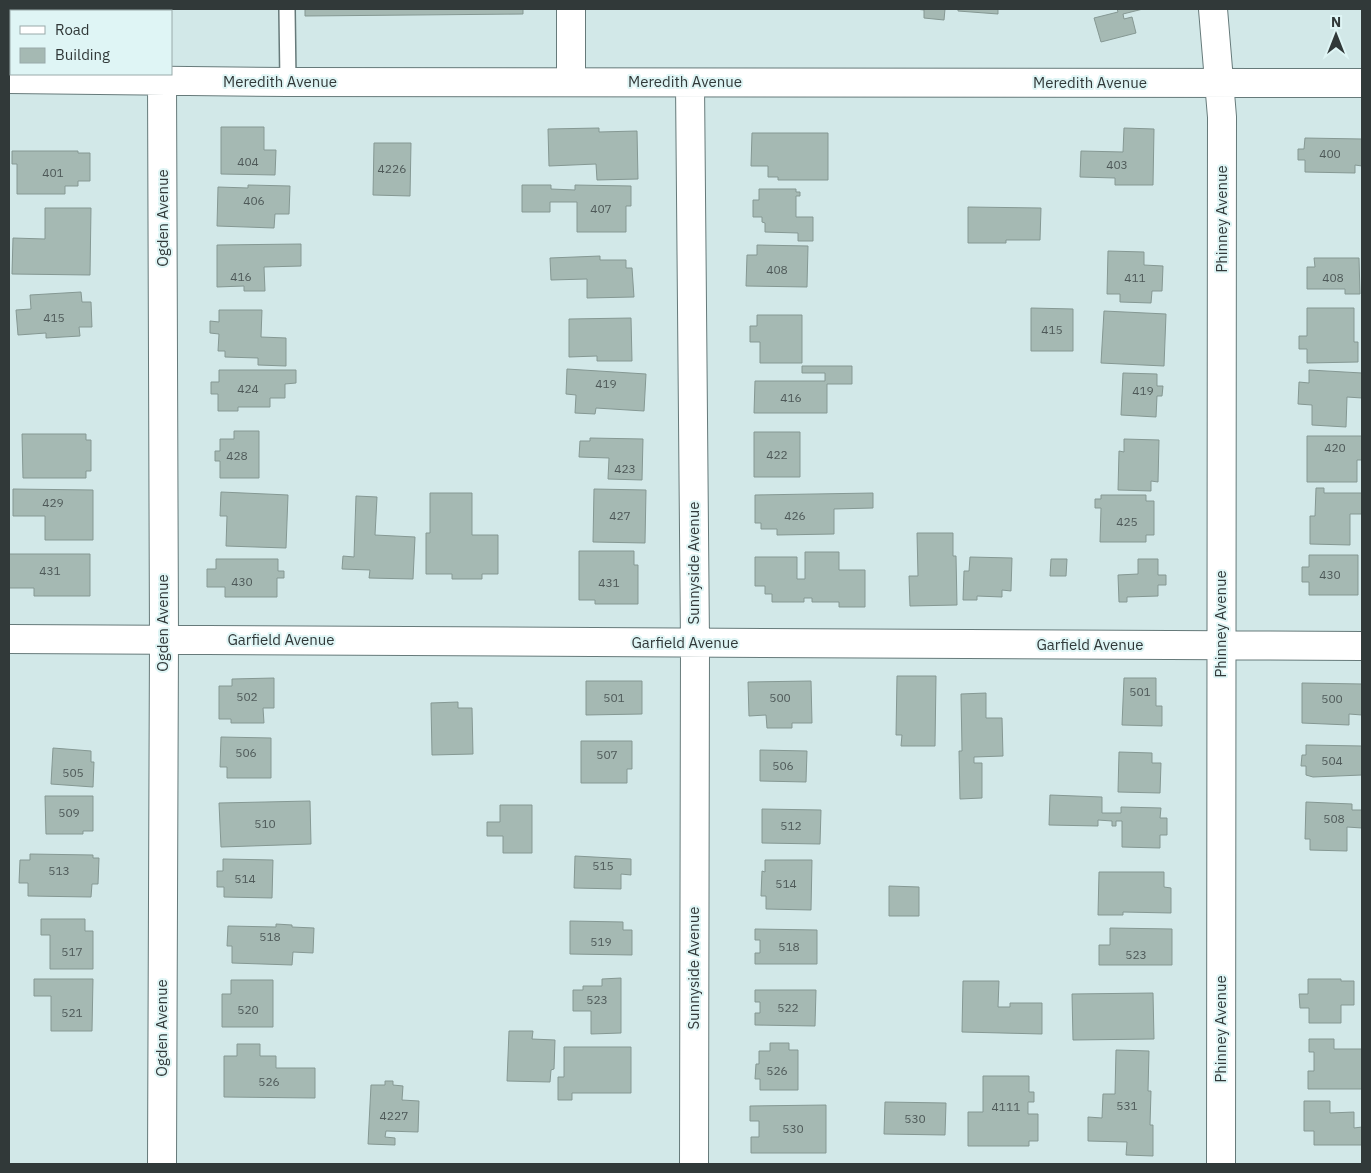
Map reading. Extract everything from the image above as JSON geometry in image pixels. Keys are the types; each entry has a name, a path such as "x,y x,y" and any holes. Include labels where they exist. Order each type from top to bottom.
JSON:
{"street":[{"path":"571,9 571,81"},
{"name":"Phinney Avenue","path":"1213,9 1222,117 1221,1164"},
{"name":"Meredith Avenue","path":"22,77 288,82 1362,83"},
{"name":"Ogden Avenue","path":"162,81 164,640 162,1164"},
{"name":"Sunnyside Avenue","path":"690,83 695,643 694,1164"},
{"name":"Garfield Avenue","path":"9,639 1362,646"}],"lane":[{"path":"287,9 288,82"}],"building":[{"path":"305,9 523,9 523,14 305,16"},
{"path":"915,9 945,9 944,20 924,18 924,10"},
{"path":"958,9 998,9 998,14 958,11"},
{"path":"1117,9 1143,9 1123,14 1124,19 1132,17 1136,33 1101,42 1094,18 1118,12"},
{"path":"221,127 264,127 264,150 276,150 275,175 221,174"},
{"path":"599,128 599,132 637,131 638,179 597,180 596,164 549,166 548,129"},
{"path":"1124,128 1154,129 1153,185 1115,185 1115,178 1080,177 1081,151 1123,152"},
{"path":"752,133 828,133 828,180 778,180 778,177 768,177 768,166 751,166"},
{"path":"1305,138 1362,139 1362,166 1355,165 1355,173 1305,172 1305,160 1298,160 1298,149 1304,149"},
{"path":"374,143 411,143 410,196 373,195"},
{"path":"12,151 78,151 78,153 90,153 90,181 78,181 78,186 65,186 65,194 17,194 17,164 12,164"},
{"path":"248,185 290,186 289,214 275,214 274,228 217,226 218,187 248,188"},
{"path":"522,185 551,185 551,189 575,190 575,185 631,186 631,206 626,206 626,232 577,232 577,202 550,202 550,212 522,212"},
{"path":"759,189 796,189 796,192 800,192 800,196 796,196 796,217 813,217 813,241 798,241 798,233 765,232 765,223 762,222 762,217 753,217 753,200 759,200"},
{"path":"968,207 1041,208 1040,240 1006,240 1006,243 968,243"},
{"path":"45,208 91,208 90,275 12,274 13,238 45,239"},
{"path":"301,244 301,266 264,267 265,291 244,291 244,286 217,287 217,245"},
{"path":"757,245 808,246 807,287 746,286 747,255 757,255"},
{"path":"1108,251 1144,252 1144,265 1163,266 1162,291 1152,291 1151,303 1120,302 1120,294 1107,294"},
{"path":"600,256 600,260 626,260 626,268 632,268 634,297 587,298 587,279 551,280 550,258"},
{"path":"1314,258 1359,258 1360,294 1345,294 1345,289 1307,289 1307,267 1315,267"},
{"path":"81,292 82,302 91,302 92,327 79,327 80,336 46,338 46,333 18,335 16,310 31,309 30,295"},
{"path":"1031,308 1073,309 1073,351 1031,351"},
{"path":"1307,308 1354,308 1354,342 1358,342 1358,362 1307,363 1307,349 1299,349 1299,336 1307,336"},
{"path":"219,310 262,310 261,337 286,338 286,366 258,365 258,358 225,357 225,351 218,351 219,334 210,333 210,321 219,322"},
{"path":"1104,311 1166,314 1164,366 1101,363"},
{"path":"757,315 802,315 802,363 760,363 760,342 750,342 750,326 757,326"},
{"path":"631,318 632,361 597,361 597,356 569,357 569,319"},
{"path":"802,366 852,366 852,384 827,384 827,413 754,413 755,381 825,381 825,373 802,373"},
{"path":"567,369 646,374 644,411 596,408 595,414 575,413 576,395 566,394"},
{"path":"219,370 296,370 296,383 285,384 285,398 270,398 270,407 238,407 238,411 218,411 218,394 211,394 211,382 219,382"},
{"path":"1309,370 1362,373 1362,398 1347,397 1346,427 1312,425 1312,405 1298,404 1299,382 1309,383"},
{"path":"1123,373 1157,374 1157,386 1163,386 1162,396 1157,396 1156,417 1121,415"},
{"path":"234,431 259,431 259,478 220,478 220,461 215,461 215,451 220,451 220,439 234,439"},
{"path":"754,432 800,432 800,477 754,477"},
{"path":"22,434 86,434 86,440 91,440 91,471 86,471 86,478 23,478"},
{"path":"1307,436 1362,436 1362,460 1357,460 1357,482 1307,482"},
{"path":"590,438 643,439 642,480 608,479 609,458 579,457 580,441 590,441"},
{"path":"1124,439 1159,440 1158,482 1151,481 1151,491 1118,490 1119,451 1124,452"},
{"path":"1316,488 1324,488 1324,493 1362,493 1362,514 1350,514 1350,545 1310,544 1310,516 1315,516"},
{"path":"13,489 93,490 93,540 45,540 45,516 13,516"},
{"path":"594,489 646,490 645,543 593,542"},
{"path":"221,492 288,495 286,548 226,546 227,516 220,516"},
{"path":"430,493 472,493 472,535 498,535 498,574 482,574 482,579 452,579 452,574 426,574 426,533 430,533"},
{"path":"873,493 873,508 834,509 834,534 777,535 777,529 761,529 761,523 755,523 755,495"},
{"path":"1101,495 1146,495 1146,501 1154,501 1154,535 1146,535 1146,542 1100,542 1101,508 1095,508 1095,499 1101,499"},
{"path":"356,496 377,497 375,535 415,537 413,579 369,578 370,570 342,569 343,556 354,557"},
{"path":"917,533 953,533 953,556 956,556 957,605 910,606 909,576 918,576"},
{"path":"579,551 634,551 634,565 638,565 638,604 595,604 595,600 579,600"},
{"path":"805,552 839,552 839,570 865,570 865,607 839,607 839,602 812,602 812,598 804,598 804,602 772,602 772,594 765,594 765,586 755,586 755,557 797,557 797,579 805,579"},
{"path":"9,554 90,554 90,596 34,596 34,588 9,588"},
{"path":"1309,555 1358,555 1358,595 1309,595 1309,582 1302,582 1302,567 1309,567"},
{"path":"970,557 1012,558 1011,591 1002,590 1002,597 977,596 977,600 963,600 964,571 969,571"},
{"path":"216,559 278,559 278,571 284,571 284,578 277,578 277,597 225,597 225,587 207,587 207,569 216,569"},
{"path":"1051,559 1067,559 1066,576 1050,576"},
{"path":"1138,559 1158,559 1158,575 1166,575 1166,585 1158,585 1158,596 1127,597 1127,602 1119,602 1118,575 1138,574"},
{"path":"897,676 936,676 935,746 901,746 902,735 896,735"},
{"path":"274,678 274,708 263,708 264,723 231,723 231,719 219,719 219,686 232,686 232,679"},
{"path":"1124,678 1156,678 1156,706 1162,706 1162,726 1122,725"},
{"path":"586,681 642,681 642,714 586,715"},
{"path":"811,681 812,723 792,723 792,728 767,728 766,715 749,716 748,682"},
{"path":"1302,683 1362,684 1362,715 1349,714 1349,725 1302,723"},
{"path":"986,693 986,718 1002,718 1003,756 974,757 974,763 982,763 982,798 960,799 959,751 962,751 961,694"},
{"path":"458,702 458,708 472,708 473,754 432,755 431,703"},
{"path":"221,737 271,738 271,778 227,778 227,767 220,767"},
{"path":"581,741 632,741 632,769 627,769 627,783 581,783"},
{"path":"1306,745 1362,746 1362,775 1313,777 1306,775 1306,766 1301,766 1302,755 1306,755"},
{"path":"53,748 91,751 91,762 94,762 93,787 51,784"},
{"path":"760,750 807,751 806,782 760,781"},
{"path":"1119,752 1152,753 1152,763 1161,763 1160,793 1118,792"},
{"path":"1050,795 1102,797 1102,813 1121,813 1121,807 1161,808 1160,818 1167,818 1167,835 1160,835 1160,848 1122,847 1122,821 1116,821 1116,826 1112,826 1112,821 1098,820 1098,826 1049,825"},
{"path":"45,796 93,796 93,831 83,831 83,834 46,834"},
{"path":"310,801 311,844 221,847 219,803"},
{"path":"1306,802 1352,804 1352,810 1362,810 1362,828 1347,827 1347,851 1310,850 1310,839 1305,839"},
{"path":"500,805 532,805 532,853 503,853 503,836 487,836 487,822 500,822"},
{"path":"762,809 821,810 820,844 762,843"},
{"path":"30,854 93,855 93,858 99,858 98,884 92,884 91,897 28,896 28,883 19,883 20,860 30,860"},
{"path":"575,856 631,859 631,875 621,874 621,889 574,888"},
{"path":"223,859 273,860 272,898 224,897 224,887 217,887 217,871 223,871"},
{"path":"765,860 812,860 811,910 766,909 766,896 761,896 762,871 765,872"},
{"path":"1099,872 1164,872 1164,887 1171,888 1171,913 1123,912 1123,915 1098,915"},
{"path":"889,886 919,887 919,916 889,916"},
{"path":"41,919 85,919 85,931 93,931 93,969 50,969 50,935 41,935"},
{"path":"570,921 623,922 623,930 632,930 632,955 570,954"},
{"path":"276,924 314,928 313,953 293,952 292,965 232,963 232,946 227,946 228,926 276,927"},
{"path":"1110,928 1172,929 1172,965 1099,965 1099,945 1110,945"},
{"path":"755,929 817,930 817,964 755,964 755,953 760,953 760,940 755,940"},
{"path":"621,978 621,1033 591,1034 591,1011 573,1011 573,990 583,990 583,986 602,986 602,979"},
{"path":"34,979 93,979 92,1031 51,1031 51,996 34,996"},
{"path":"1308,979 1354,981 1354,1005 1341,1005 1341,1023 1309,1023 1309,1008 1300,1008 1299,994 1308,994"},
{"path":"231,980 273,980 273,1027 222,1027 222,994 231,994"},
{"path":"963,981 999,981 998,1007 1010,1007 1010,1003 1042,1003 1042,1034 962,1032"},
{"path":"755,990 816,990 815,1026 755,1025 755,1013 760,1013 760,1002 755,1002"},
{"path":"1153,993 1154,1039 1073,1040 1072,994"},
{"path":"509,1031 533,1031 532,1039 555,1040 554,1069 551,1070 550,1082 507,1081"},
{"path":"1309,1039 1334,1039 1334,1049 1362,1049 1362,1089 1308,1089 1308,1071 1314,1071 1314,1052 1309,1052"},
{"path":"770,1043 789,1043 789,1050 798,1050 798,1090 760,1090 760,1079 755,1079 756,1064 759,1064 759,1051 770,1051"},
{"path":"237,1044 260,1044 260,1056 276,1056 276,1068 315,1068 315,1098 224,1097 224,1056 237,1056"},
{"path":"564,1047 631,1047 631,1093 572,1093 572,1100 558,1100 558,1077 564,1077"},
{"path":"1116,1050 1149,1051 1148,1091 1151,1091 1150,1125 1153,1125 1153,1156 1126,1155 1127,1142 1088,1141 1088,1117 1102,1118 1103,1094 1115,1094"},
{"path":"983,1076 1029,1076 1029,1092 1034,1092 1034,1102 1028,1102 1028,1114 1038,1114 1038,1141 1029,1141 1029,1146 968,1146 968,1112 983,1112"},
{"path":"385,1081 393,1081 393,1085 403,1086 402,1100 419,1101 418,1132 386,1131 385,1137 395,1138 395,1145 368,1144 371,1085 385,1085"},
{"path":"1304,1101 1330,1101 1330,1113 1354,1112 1354,1128 1362,1127 1362,1145 1314,1145 1314,1131 1304,1131"},
{"path":"885,1102 946,1103 945,1135 884,1134"},
{"path":"826,1105 826,1153 751,1153 751,1137 759,1137 759,1121 750,1121 750,1106"}]}
